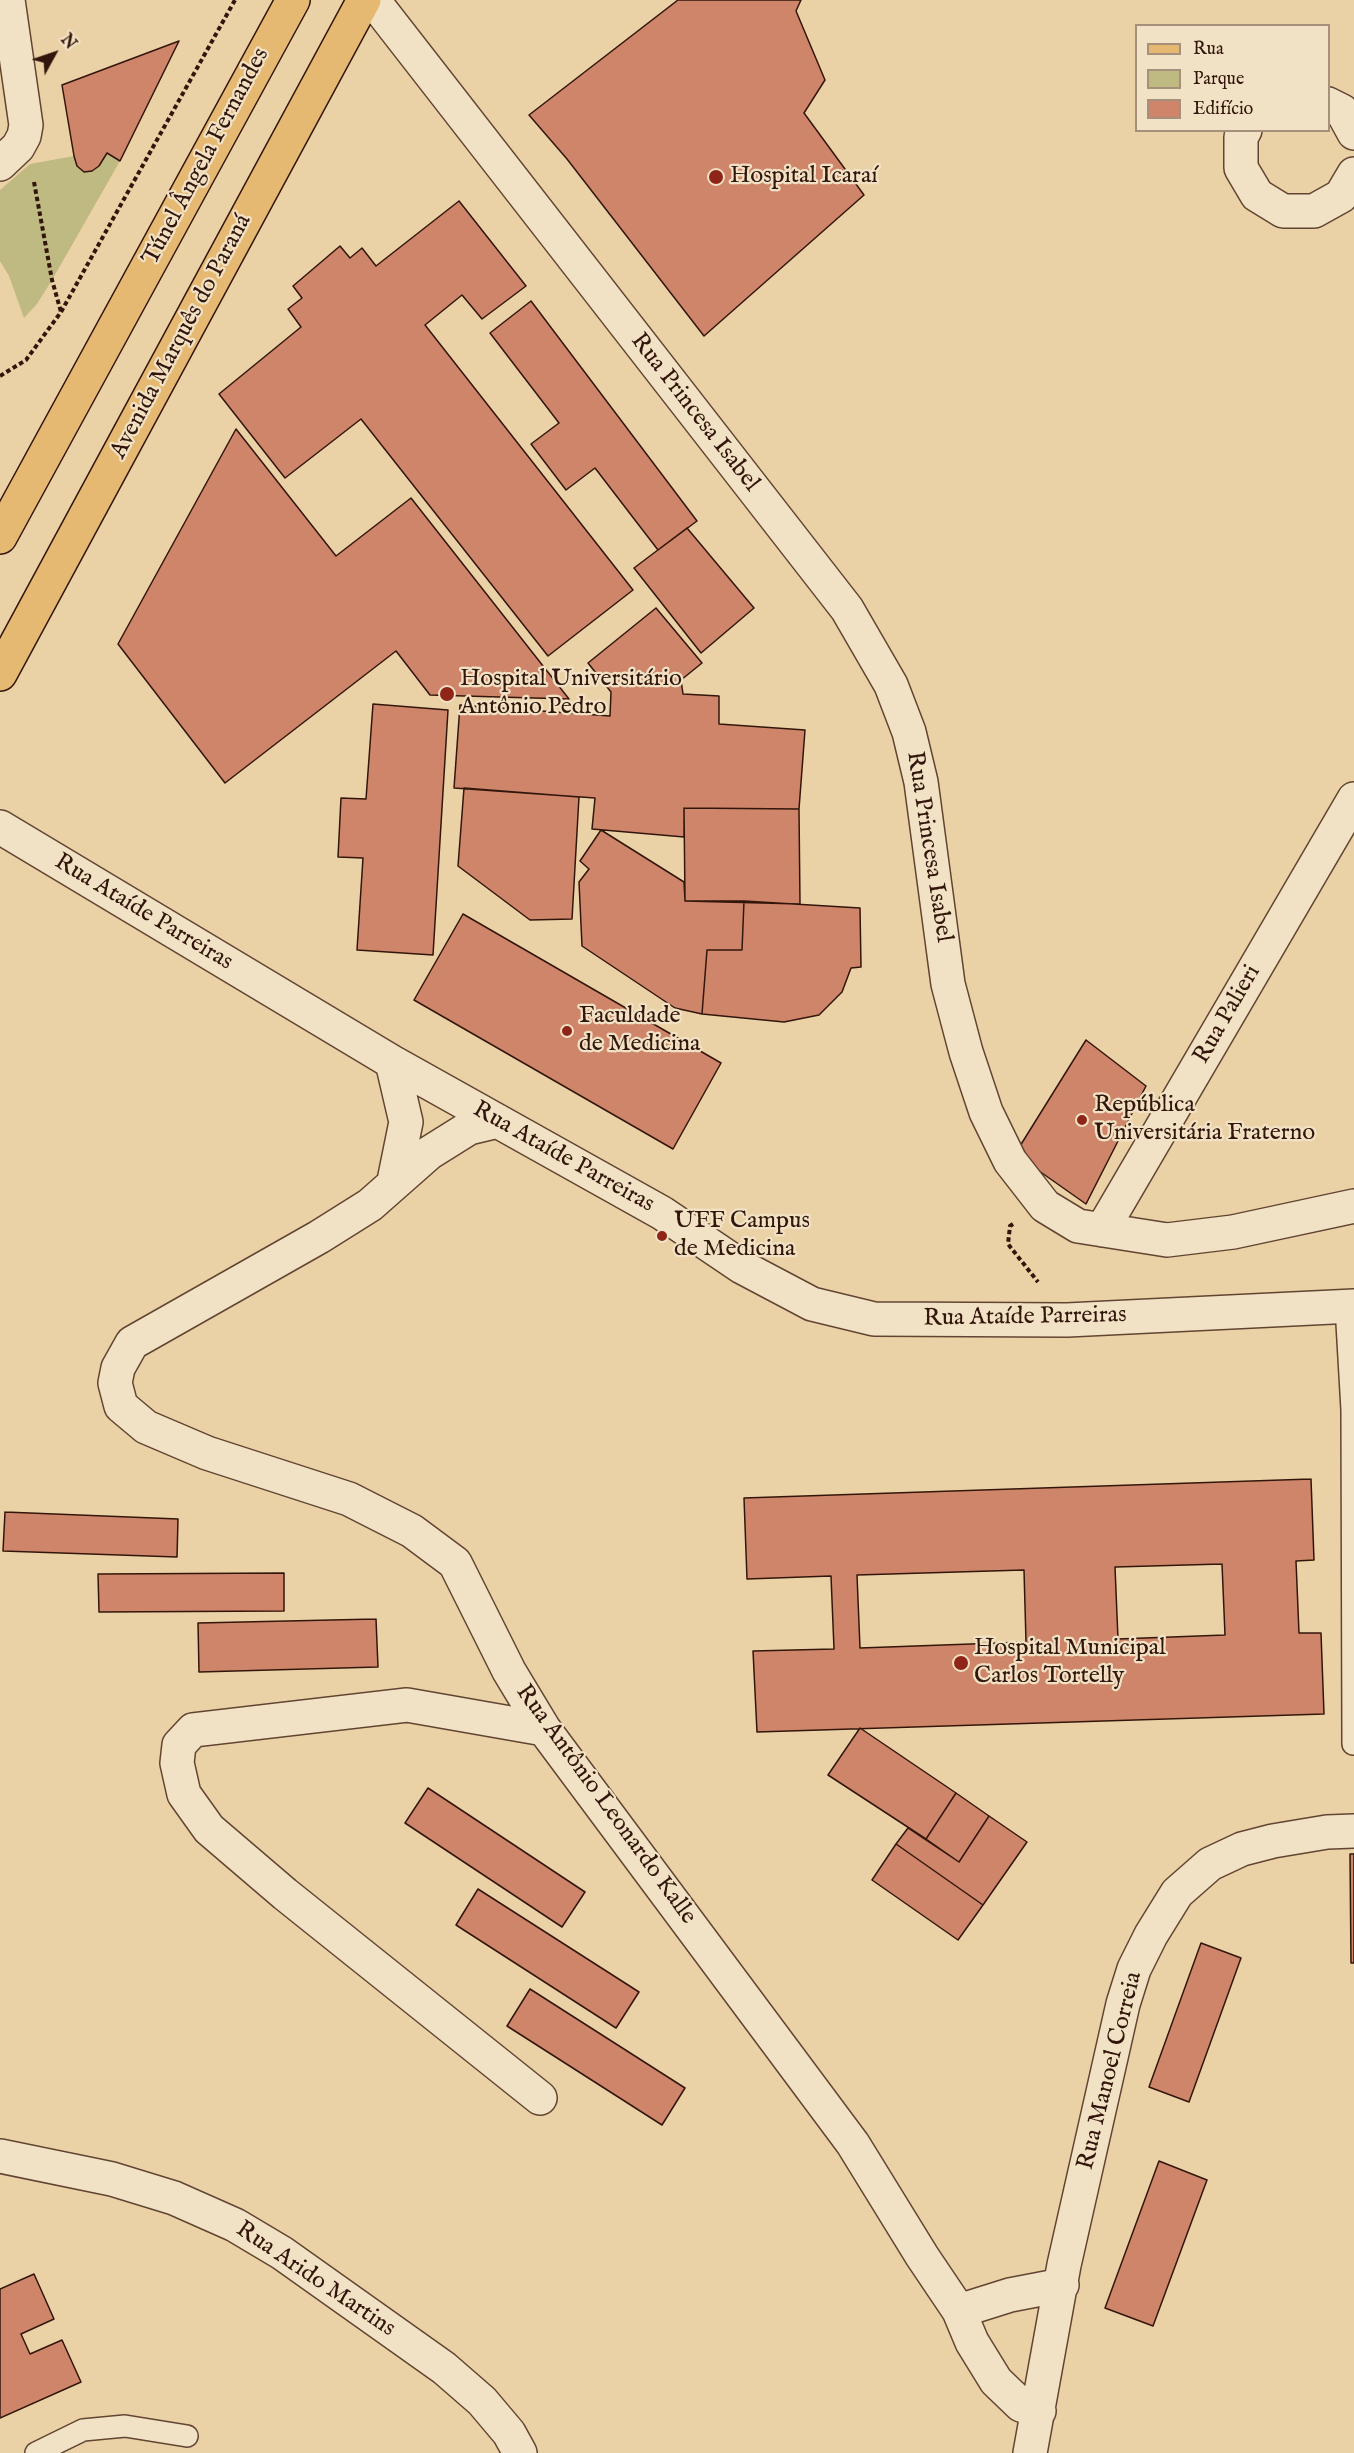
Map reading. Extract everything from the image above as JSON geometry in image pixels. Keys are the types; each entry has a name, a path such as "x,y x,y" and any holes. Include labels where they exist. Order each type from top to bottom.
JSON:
{"main road":[{"name":"Túnel Ângela Fernandes","path":"0,537 292,0"},
{"name":"Avenida Marquês do Paraná","path":"0,674 364,0"}],"street":[{"path":"8,0 26,125 24,136 9,155"},
{"name":"Rua Princesa Isabel","path":"373,0 847,609 891,685 909,732 921,782 948,984 966,1052 986,1112 1010,1161 1045,1206 1078,1226 1167,1240 1233,1232 1354,1206"},
{"path":"1330,105 1342,111 1354,133"},
{"path":"1244,132 1241,137 1241,168 1257,195 1283,211 1314,212 1341,196 1354,174"},
{"name":"Rua Palieri","path":"1102,1230 1354,799"},
{"name":"Rua Ataíde Parreiras","path":"0,827 392,1062 662,1213 742,1267 812,1304 874,1319 1067,1320 1350,1306"},
{"path":"392,1062 406,1122 394,1181"},
{"name":"Rua Antônio Leonardo Kalle","path":"498,1121 469,1128 429,1153 394,1181 370,1205 319,1237 132,1343 118,1368 115,1383 121,1406 146,1427 207,1452 349,1499 412,1531 455,1563 509,1671 544,1729 853,2144 959,2311 972,2342 996,2381 1021,2405 1039,2411"},
{"path":"540,2098 246,1863 209,1829 184,1794 177,1763 179,1745 193,1730 407,1705 544,1729"},
{"name":"Rua Manoel Correia","path":"1039,2411 1064,2265 1123,2004 1134,1969 1163,1912 1177,1893 1210,1864 1242,1849 1327,1832 1354,1831"},
{"name":"Rua Arido Martins","path":"0,2156 112,2179 174,2198 235,2225 282,2253 444,2368 482,2401 509,2433 520,2453"},
{"path":"959,2311 1010,2295 1062,2285"},
{"path":"1030,2453 1039,2411"}],"lane":[{"path":"1350,1306 1353,1744"},
{"path":"36,2453 83,2430 125,2426 188,2436"}],"path":[{"path":"0,376 26,360 61,312 236,0"},
{"path":"9,155 30,164 52,280 61,312"},
{"path":"1045,1206 1010,1226 1008,1244 1067,1320"}],"green space":[{"path":"107,153 120,161 52,280 37,304 24,318 9,276 0,261 0,190 30,164 74,156 77,166 84,172 92,171 99,166"}],"building":[{"name":"Hospital Icaraí","path":"678,0 801,0 796,11 825,80 804,113 864,195 704,336 567,159 529,115"},
{"path":"179,41 120,161 107,153 99,166 92,171 84,172 77,166 74,156 62,85"},
{"path":"459,201 526,286 482,319 462,295 425,325 633,590 548,656 361,419 285,478 219,394 301,327 288,309 302,298 293,286 340,246 350,258 362,248 376,266"},
{"path":"531,301 697,521 658,550 595,468 566,490 531,444 559,423 490,333"},
{"path":"236,429 336,556 411,498 569,699 430,695 396,651 225,783 118,644"},
{"path":"687,528 754,608 701,653 634,568"},
{"path":"656,608 702,663 681,680 683,694 719,696 719,724 805,730 799,809 684,808 684,837 592,829 595,798 454,788 460,705 610,716 611,692 588,663"},
{"path":"373,704 448,710 433,955 357,950 363,858 338,857 341,798 366,799"},
{"path":"464,788 579,797 572,919 530,920 458,866"},
{"path":"684,808 799,809 800,904 685,901"},
{"path":"601,830 684,882 685,901 744,901 742,950 707,950 702,1014 675,1008 582,946 579,882 589,869 580,861"},
{"path":"744,901 860,908 861,967 851,968 842,992 819,1015 784,1022 702,1014 707,950 742,950"},
{"name":"Faculdade de Medicina","path":"463,914 721,1063 673,1149 414,1000"},
{"name":"República Universitária Fraterno","path":"1086,1040 1146,1086 1086,1204 1015,1154"},
{"path":"1311,1479 1314,1560 1296,1561 1299,1633 1321,1633 1324,1714 757,1732 753,1651 834,1649 831,1576 747,1579 744,1498","holes":["1222,1564 1225,1635 1118,1639 1115,1567","1024,1570 1026,1642 860,1648 857,1575"]},
{"path":"5,1512 178,1519 177,1557 3,1551"},
{"path":"284,1573 284,1611 99,1612 98,1574"},
{"path":"376,1619 378,1667 199,1672 198,1623"},
{"path":"860,1728 956,1793 926,1839 828,1775"},
{"path":"428,1788 585,1892 562,1927 405,1823"},
{"path":"956,1793 989,1816 959,1862 926,1839"},
{"path":"989,1816 1027,1842 983,1905 896,1844 908,1828 959,1862"},
{"path":"896,1844 983,1905 958,1940 872,1880"},
{"path":"1350,1854 1354,1854 1354,1963 1351,1963"},
{"path":"478,1889 639,1992 616,2028 456,1925"},
{"path":"1201,1943 1241,1958 1189,2102 1149,2087"},
{"path":"530,1989 685,2088 662,2125 507,2026"},
{"path":"1159,2161 1207,2180 1153,2326 1105,2308"},
{"path":"34,2274 54,2319 21,2334 30,2354 62,2340 81,2382 0,2418 0,2289"}],"place":[{"name":"Hospital Icaraí","path":"716,177"},
{"name":"Hospital Universitário Antônio Pedro","path":"447,694"},
{"name":"Faculdade de Medicina","path":"567,1031"},
{"name":"República Universitária Fraterno","path":"1082,1120"},
{"name":"UFF Campus de Medicina","path":"662,1236"},
{"name":"Hospital Municipal Carlos Tortelly","path":"961,1663"}]}
